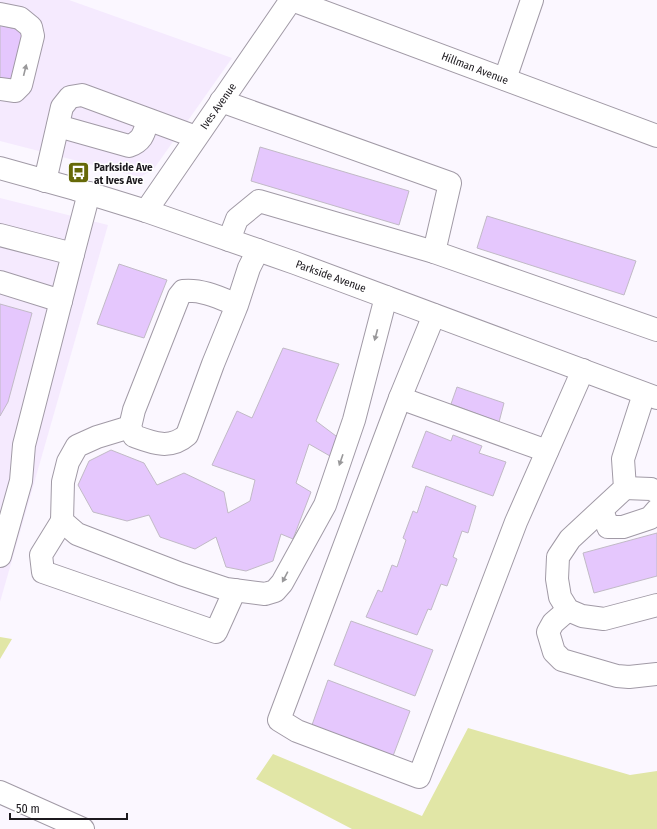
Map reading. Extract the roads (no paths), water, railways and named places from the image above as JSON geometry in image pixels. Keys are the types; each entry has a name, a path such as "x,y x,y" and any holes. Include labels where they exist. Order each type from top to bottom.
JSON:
{"street":[{"name":"Hillman Avenue","path":"292,0 657,136"},
{"name":"Ives Avenue","path":"146,211 292,0"},
{"path":"505,79 532,0"},
{"path":"0,14 20,18 31,27 33,36 21,85 15,91 0,89"},
{"path":"45,181 62,107 70,97 82,95 196,138"},
{"path":"221,101 450,183 434,252"},
{"path":"58,126 129,146 137,143 142,138 148,120"},
{"name":"Parkside Avenue","path":"0,168 146,211 258,250 651,396"},
{"path":"0,556 21,481 24,445 89,193"},
{"path":"229,240 237,219 259,201 434,252 657,330"},
{"path":"0,235 73,254"},
{"path":"237,306 215,296 191,290 183,291 179,296 134,410 130,427 134,436 157,444 171,444 183,439 187,435 213,364 237,306 249,268 258,250"},
{"path":"0,282 61,301"},
{"path":"62,522 77,534 181,574 226,589 265,594 275,591 282,583 325,504 354,420 386,297"},
{"path":"434,315 400,398 279,720 297,731 419,777 516,522 583,370"},
{"path":"625,488 622,459 651,396"},
{"path":"400,398 547,452"},
{"path":"130,427 97,437 77,446 68,462 63,482 62,522 41,555 43,572 216,632 235,590"},
{"path":"657,492 651,489 625,488 570,539 558,557 557,579 560,597 568,610 582,616 604,619 657,605"},
{"path":"602,510 608,526 623,527 650,518 657,510"},
{"path":"568,610 553,623 548,632 554,652 562,660 617,676 629,677 657,674"},
{"path":"0,792 83,829"}],"place":[{"name":"Parkside Ave at Ives Ave","path":"79,173"}]}
